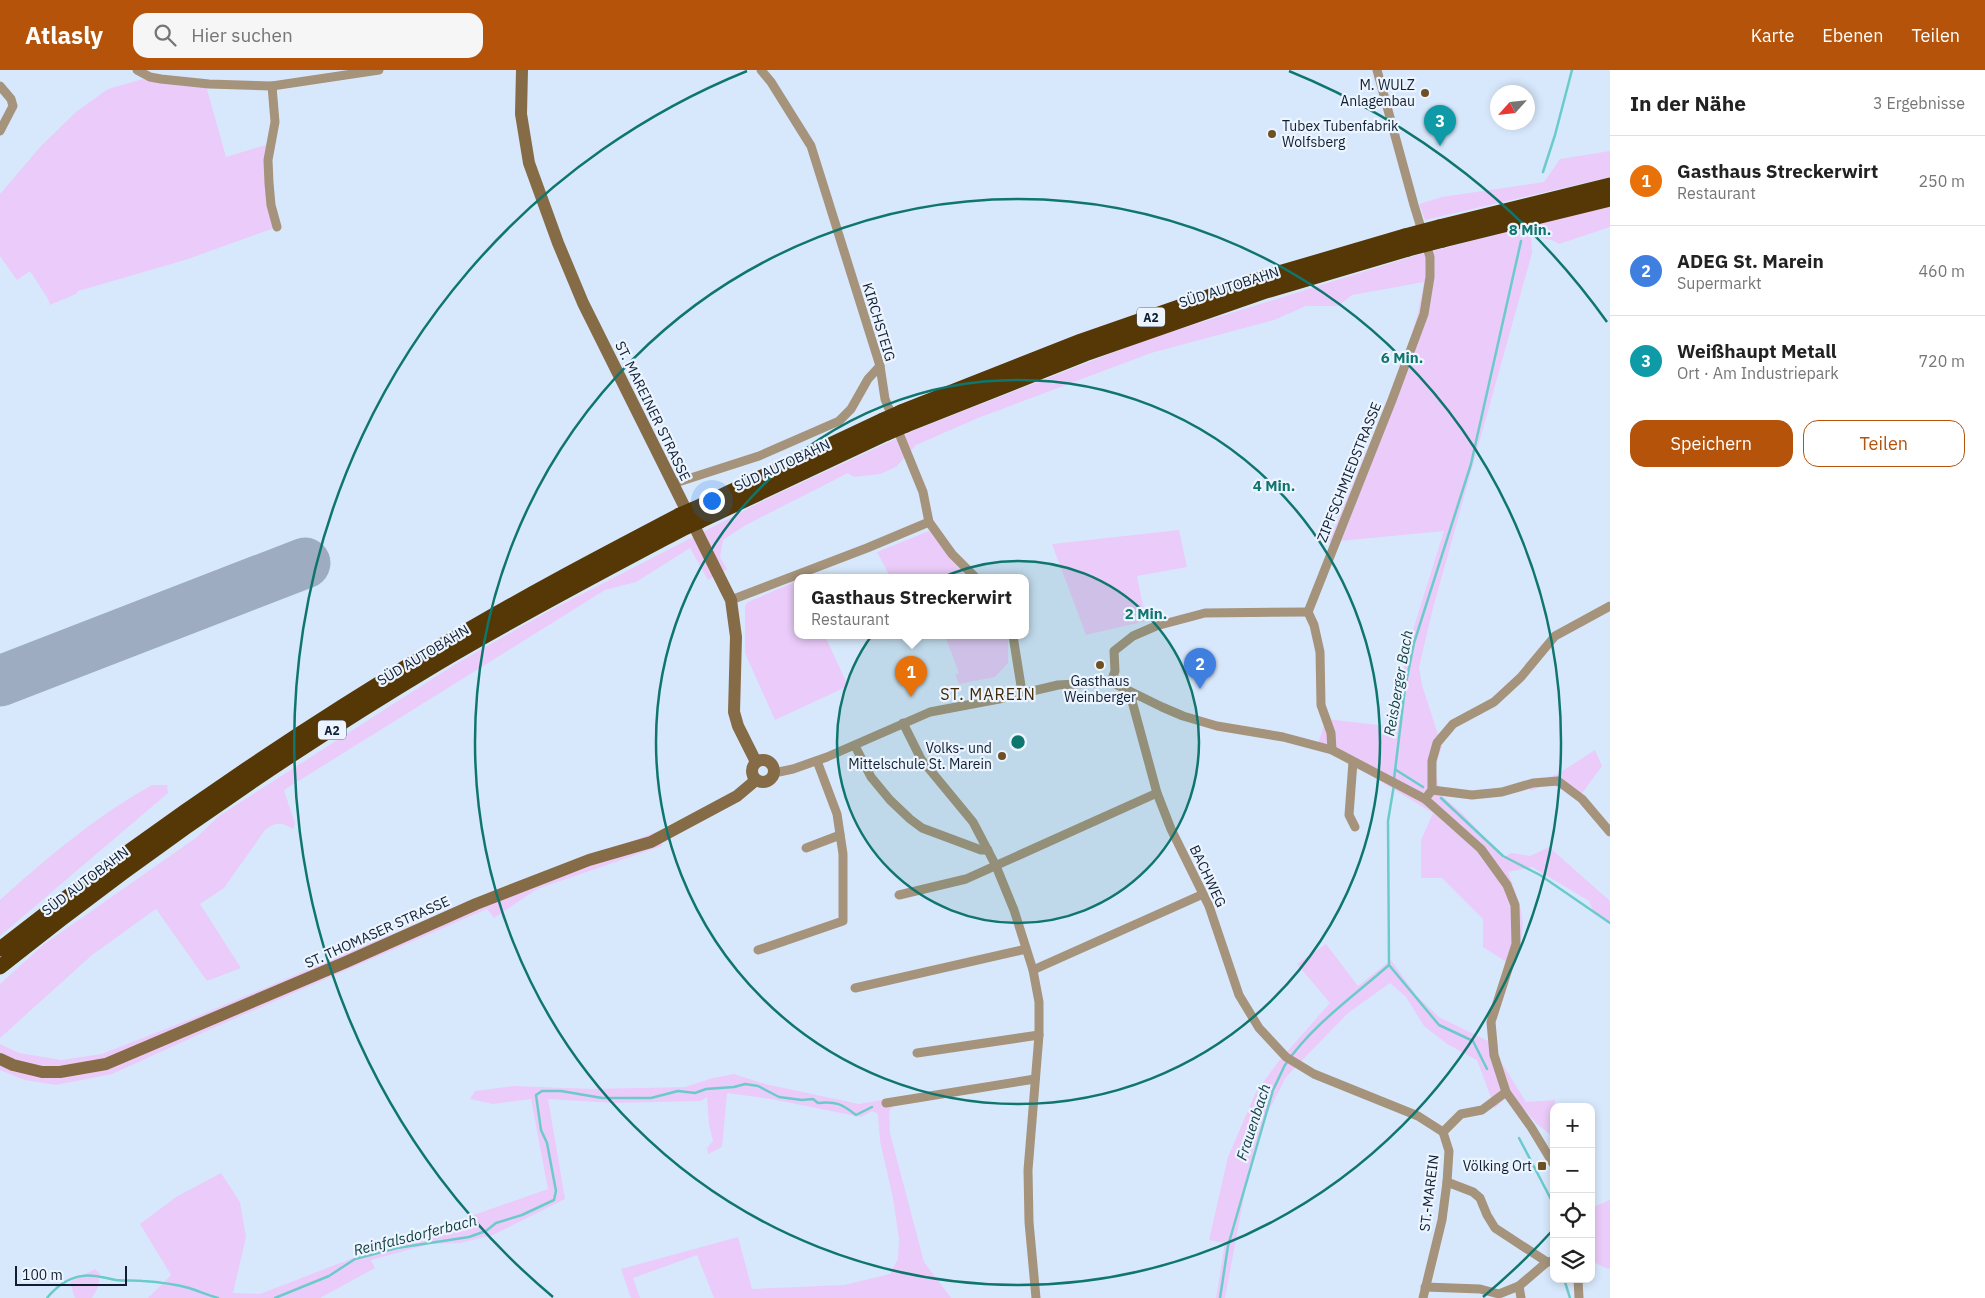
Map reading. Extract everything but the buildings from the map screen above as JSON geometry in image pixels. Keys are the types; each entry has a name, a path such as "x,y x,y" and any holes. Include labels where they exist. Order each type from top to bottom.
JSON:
{"highway":[{"name":"SÜD AUTOBAHN","path":"0,949 129,851 298,735 431,652 549,584 904,419 1085,354 1407,243 1610,186"},
{"name":"SÜD AUTOBAHN","path":"1441,233 1610,199"},
{"name":"SÜD AUTOBAHN","path":"0,967 133,865 200,817 308,745 438,664 690,518"}],"main road":[{"name":"ST. MAREINER STRASSE","path":"522,70 521,114 529,163 583,303 731,600 736,637 734,712 738,726 756,762"},
{"path":"761,760 772,765 774,773 769,781 762,782 756,780 752,769 756,762 761,760"},
{"name":"ST. THOMASER STRASSE","path":"0,1059 13,1065 42,1072 60,1072 106,1064 346,962 476,904 589,860 651,842 737,796 756,780"}],"street":[{"path":"137,70 150,77 180,81 272,86 379,70"},
{"name":"KIRCHSTEIG","path":"761,70 772,82 811,146 880,366 885,399 923,492 930,522 952,554 972,574"},
{"name":"ZIPFSCHMIEDSTRASSE","path":"1308,612 1424,314 1430,277 1430,257 1377,70"},
{"path":"0,86 13,102 13,106 0,131"},
{"path":"272,86 275,122 268,160 271,204 277,226"},
{"path":"672,484 759,456 840,421 851,409 868,379 880,366"},
{"path":"798,574 930,522"},
{"path":"731,600 794,576"},
{"path":"1426,799 1432,790 1432,761 1438,743 1452,724 1494,702 1521,677 1555,636 1610,606"},
{"path":"1111,682 1115,671 1114,651 1133,636 1156,626 1205,613 1308,612 1314,625 1320,652 1321,705 1331,733 1332,750"},
{"path":"1013,639 1022,692"},
{"path":"774,773 817,761 930,712 1000,699 1022,692 1058,685 1111,682 1183,716 1217,726 1283,737 1332,750 1426,799 1486,855 1507,884 1515,905 1516,944 1491,1022 1494,1055 1506,1092 1531,1127 1550,1158"},
{"name":"BACHWEG","path":"1134,694 1132,701 1157,793 1171,829 1201,895 1208,906 1239,995 1259,1028 1286,1057 1296,1064 1314,1074 1418,1116 1442,1132"},
{"path":"903,723 922,759 973,822 988,850 1014,910 1033,970 1039,1002 1039,1034 1028,1170 1029,1222 1036,1298"},
{"path":"855,746 871,777 890,800 910,819 922,828 982,850 988,850"},
{"path":"758,950 843,921 843,854 837,814 817,761"},
{"path":"1353,762 1349,815 1355,827"},
{"path":"1432,790 1472,795 1502,792 1532,783 1558,780 1582,799 1610,832"},
{"path":"899,895 966,879 1157,793"},
{"path":"806,848 840,835"},
{"path":"1033,970 1201,895"},
{"path":"855,988 1026,950"},
{"path":"917,1053 1039,1034"},
{"path":"886,1103 1035,1079"},
{"path":"1442,1132 1461,1114 1482,1110 1506,1092"},
{"name":"ST.-MAREIN","path":"1423,1298 1442,1220 1447,1182 1448,1151 1442,1132"},
{"path":"1425,1287 1480,1289 1499,1294 1519,1286 1550,1262 1495,1228 1480,1198 1473,1192 1447,1182"},
{"path":"1578,1283 1579,1298"},
{"path":"1519,1286 1521,1298"}],"shaded area":[{"path":"143,79 206,86 226,157 269,144 277,227 185,260 78,291 76,294 50,305 30,271 17,280 0,256 0,194 41,146 76,112 108,89"},
{"path":"1610,151 1610,177 1425,220 1419,204 1442,197 1544,182 1560,159"},
{"path":"1610,205 1610,227 1559,244 1552,240 1531,236 1532,253 1432,612 1419,667 1422,685 1442,747 1434,768 1441,795 1463,814 1503,858 1511,853 1530,856 1549,847 1610,901 1610,923 1593,911 1589,901 1532,867 1508,872 1520,906 1523,924 1519,945 1508,963 1483,947 1483,919 1442,878 1421,878 1421,840 1433,813 1318,744 1326,719 1395,727 1407,649 1444,531 1329,542 1402,365 1417,317 1424,282 1352,295 1338,306 1306,306 1274,320 1151,353 978,418 916,445 896,467 880,474 854,477 848,473 746,525 723,540 720,557 727,569 708,580 690,548 636,582 605,590 284,790 295,824 293,829 279,824 272,825 265,830 224,888 200,904 241,968 207,981 156,909 92,955 0,1038 0,984 43,945 197,837 219,816 454,665 547,612 769,498 915,430 1148,339 1414,256"},
{"path":"1179,530 1187,567 1137,576 1146,621 1086,635 1052,544"},
{"path":"929,531 964,574 889,574 877,552"},
{"path":"794,582 794,639 826,639 848,686 775,720 745,653 745,606 748,602"},
{"path":"946,639 1008,639 1008,663 995,677 959,684 955,674 959,673"},
{"path":"1595,750 1602,766 1577,800 1556,786 1545,786 1531,791 1527,784 1558,774"},
{"path":"152,785 167,785 168,793 0,936 0,900 73,838 112,810"},
{"path":"659,831 662,846 537,889 494,918 487,909 112,1074 56,1085 25,1080 0,1070 0,1044 19,1053 61,1060 102,1054 191,1019 487,894"},
{"path":"1326,944 1358,986 1391,960 1416,995 1439,1017 1488,1041 1526,1102 1555,1100 1555,1103 1550,1103 1550,1134 1537,1124 1523,1108 1505,1099 1495,1108 1477,1060 1447,1044 1424,1026 1406,997 1390,983 1348,1013 1286,1077 1267,1114 1245,1191 1225,1298 1216,1298 1225,1243 1209,1240 1228,1157 1256,1092 1278,1062 1330,1003 1297,964"},
{"path":"734,1074 765,1084 859,1104 903,1096 889,1111 890,1133 924,1262 951,1298 714,1298 697,1255 633,1278 640,1298 631,1298 621,1269 738,1237 752,1289 844,1285 890,1274 898,1259 899,1239 893,1198 880,1141 878,1114 872,1111 861,1117 771,1099 727,1093 722,1147 708,1154 707,1148 713,1141 709,1125 707,1097 701,1101 614,1103 548,1099 565,1199 493,1235 460,1243 430,1244 371,1260 375,1268 320,1298 148,1298 171,1275 140,1224 176,1197 221,1173 240,1202 246,1237 233,1293 260,1294 366,1253 548,1189 531,1099 493,1104 470,1099 475,1091 513,1086 594,1089 685,1087 713,1078"},
{"path":"1610,1200 1610,1268 1608,1269 1595,1263 1595,1206"},
{"path":"95,1269 100,1274 98,1287 92,1298 75,1298 70,1282"}],"waterway":[{"name":"Reisberger Bach","path":"1543,172 1572,70"},
{"name":"Reisberger Bach","path":"1394,779 1405,688 1414,643 1471,464 1521,241"},
{"path":"1396,770 1423,787"},
{"name":"Reisberger Bach","path":"1394,785 1388,821 1389,965 1439,1025 1473,1041 1487,1069"},
{"path":"1441,798 1503,856 1540,875 1610,923"},
{"name":"Frauenbach","path":"1220,1298 1228,1246 1273,1090 1285,1065 1296,1050 1321,1024 1389,965"},
{"name":"Reinfalsdorferbach","path":"275,1298 329,1276 355,1259 397,1248 469,1237 486,1231 496,1223 522,1215 554,1200 556,1191 547,1143 541,1130 536,1095 542,1091 561,1091 602,1098 651,1098 678,1091 695,1093 706,1089 734,1087 745,1084 758,1086 779,1097 802,1100 813,1099 818,1103 830,1102 839,1104 856,1115 872,1107"},
{"name":"Reisberger Bach","path":"1519,1138 1550,1197"},
{"name":"Reinfalsdorferbach","path":"47,1298 67,1281 82,1276 99,1276 116,1280 172,1284 218,1298"},
{"name":"Reisberger Bach","path":"1565,1283 1570,1298"}],"runway":[{"path":"0,681 305,563"}],"place":[{"name":"M. WULZ Anlagenbau","path":"1425,93"},
{"name":"Tubex Tubenfabrik Wolfsberg","path":"1272,134"},
{"name":"Weißhaupt Metall","path":"1440,146"},
{"name":"Gasthaus Weinberger","path":"1100,665"},
{"name":"ADEG St. Marein","path":"1200,689"},
{"name":"Gasthaus Streckerwirt","path":"911,697"},
{"name":"Volks- und Mittelschule St. Marein","path":"1002,756"},
{"name":"Völking Ort","path":"1542,1166"}],"district":[{"name":"ST. MAREIN","path":"988,694"}]}
